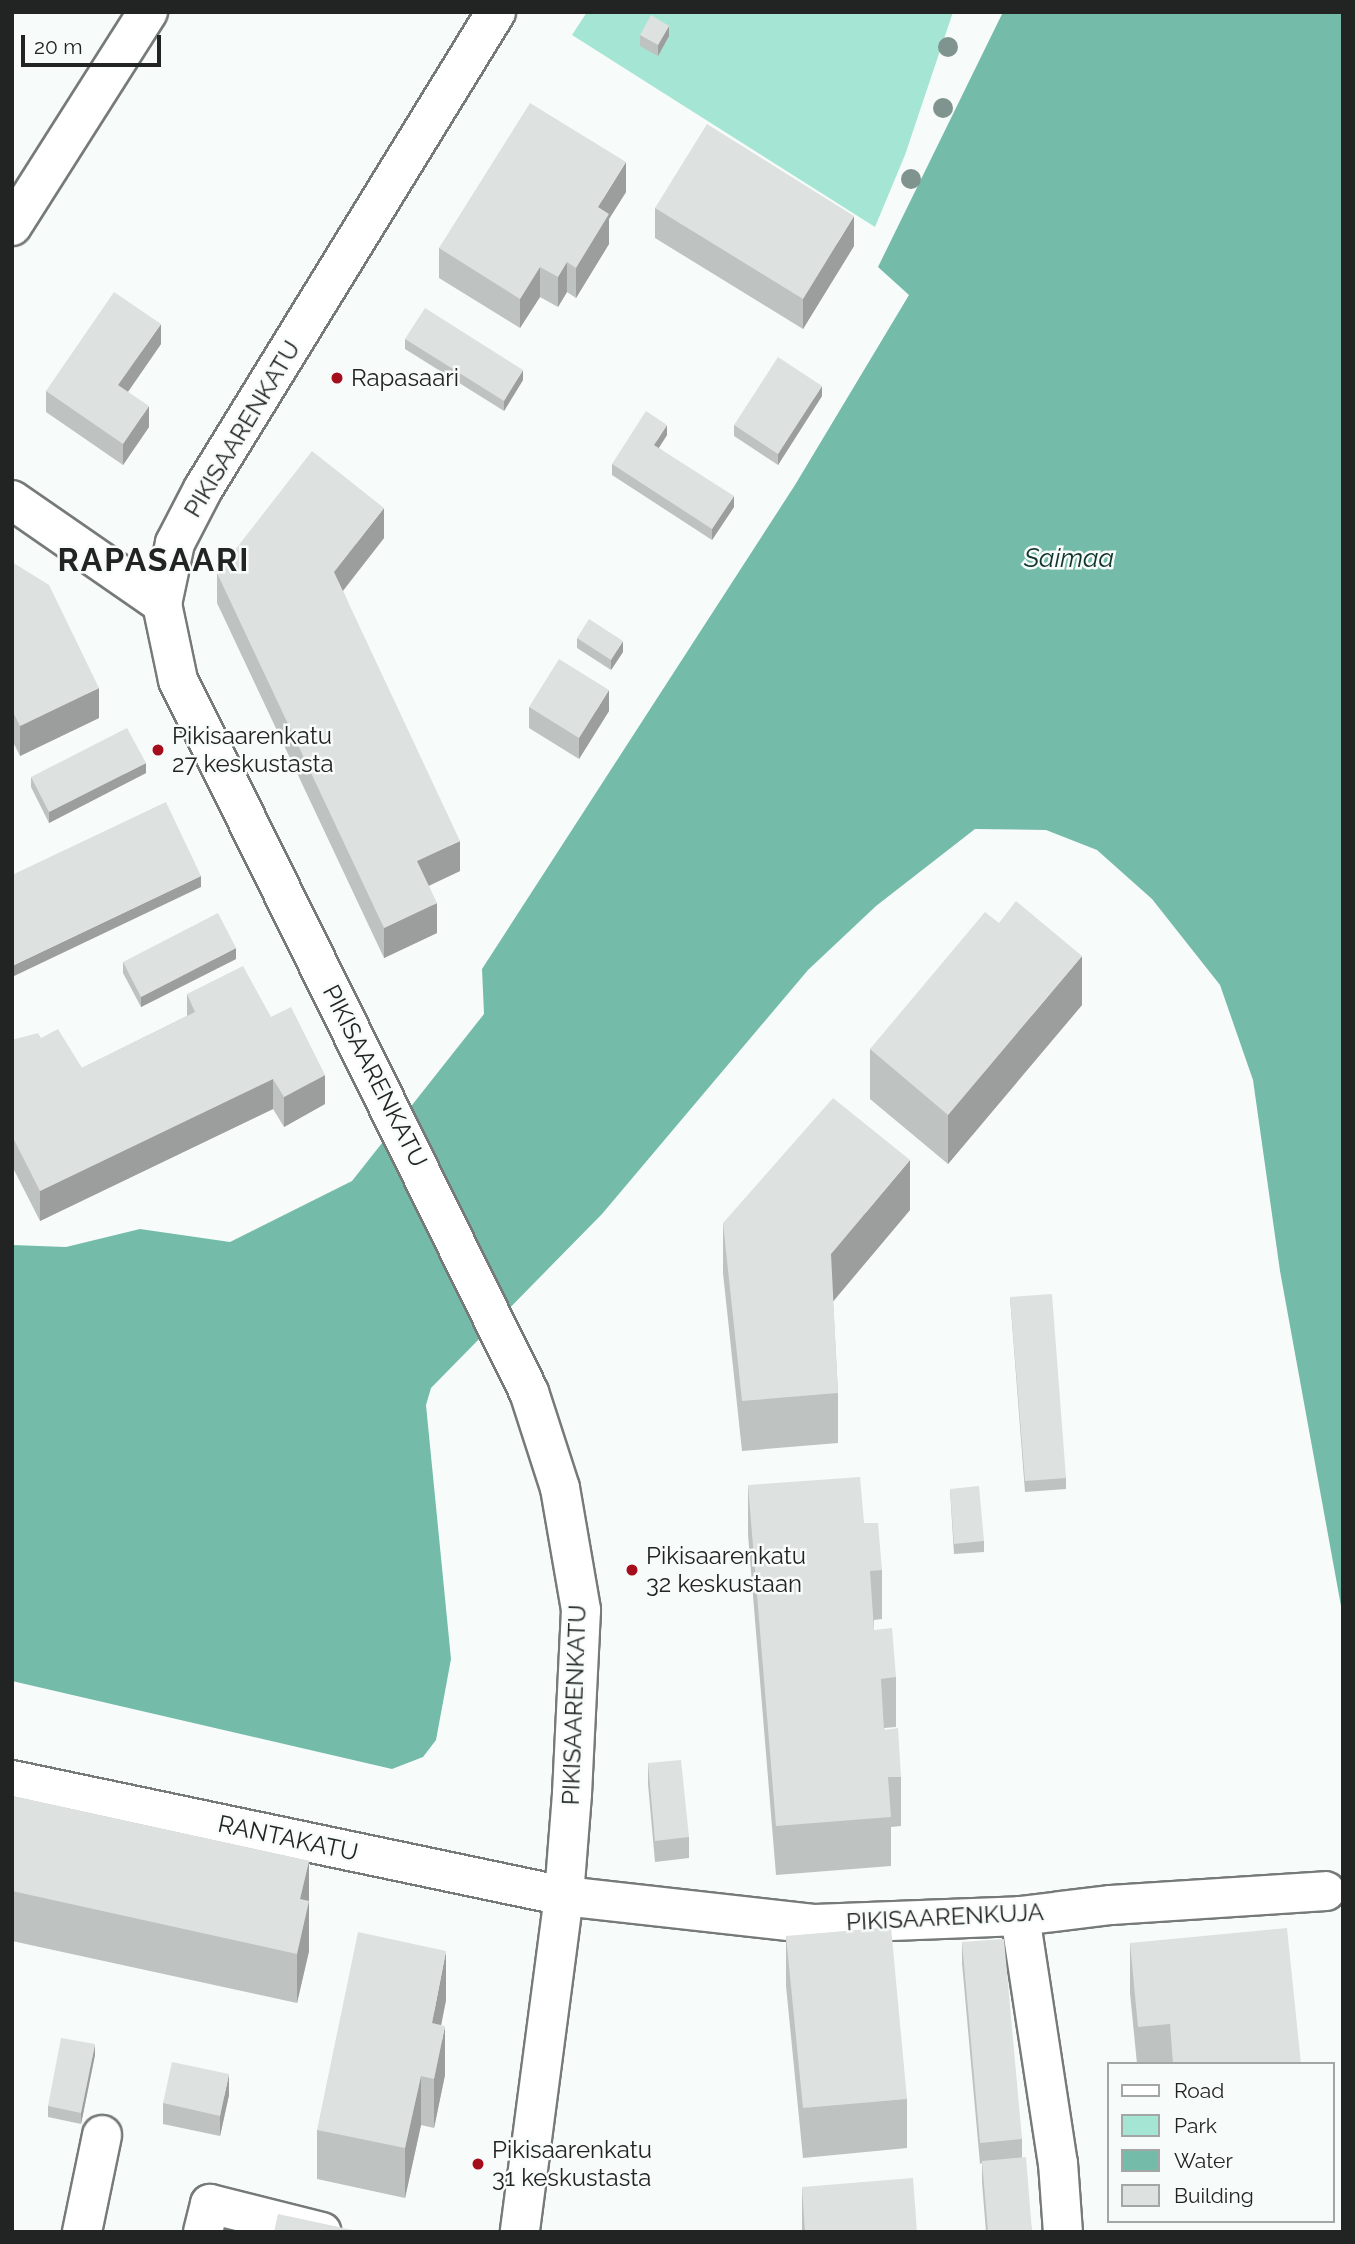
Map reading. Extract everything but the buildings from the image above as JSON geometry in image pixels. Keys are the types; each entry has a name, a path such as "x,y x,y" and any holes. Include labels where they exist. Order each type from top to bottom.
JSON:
{"street":[{"path":"12,226 148,12"},
{"name":"PIKISAARENKATU","path":"496,12 203,489 175,543 162,604 178,680 385,1093 529,1392 560,1488 581,1610 564,1896 520,2232"},
{"path":"12,500 162,604"},
{"name":"RANTAKATU","path":"12,1780 564,1896"},
{"name":"PIKISAARENKUJA","path":"564,1896 815,1924 1020,1916 1111,1905 1326,1891"},
{"path":"1020,1916 1058,2163 1063,2232"},
{"path":"82,2232 102,2135"},
{"path":"203,2232 210,2204 322,2232"}],"green space":[{"path":"587,12 953,12 905,155 875,227 572,35"}],"water":[{"name":"Saimaa","path":"1003,12 1343,12 1343,1617 1280,1271 1253,1080 1220,985 1152,899 1097,850 1046,830 975,829 876,906 808,970 602,1214 431,1388 426,1405 451,1659 436,1740 423,1757 392,1769 12,1681 12,1245 66,1247 140,1229 230,1242 352,1181 484,1014 482,969 795,485 909,295 878,267"}],"place":[{"name":"Rapasaari","path":"337,378"},
{"name":"Pikisaarenkatu 27 keskustasta","path":"158,750"},
{"name":"Pikisaarenkatu 32 keskustaan","path":"632,1570"},
{"name":"Pikisaarenkatu 31 keskustasta","path":"478,2164"}],"district":[{"name":"RAPASAARI","path":"154,560"}]}
